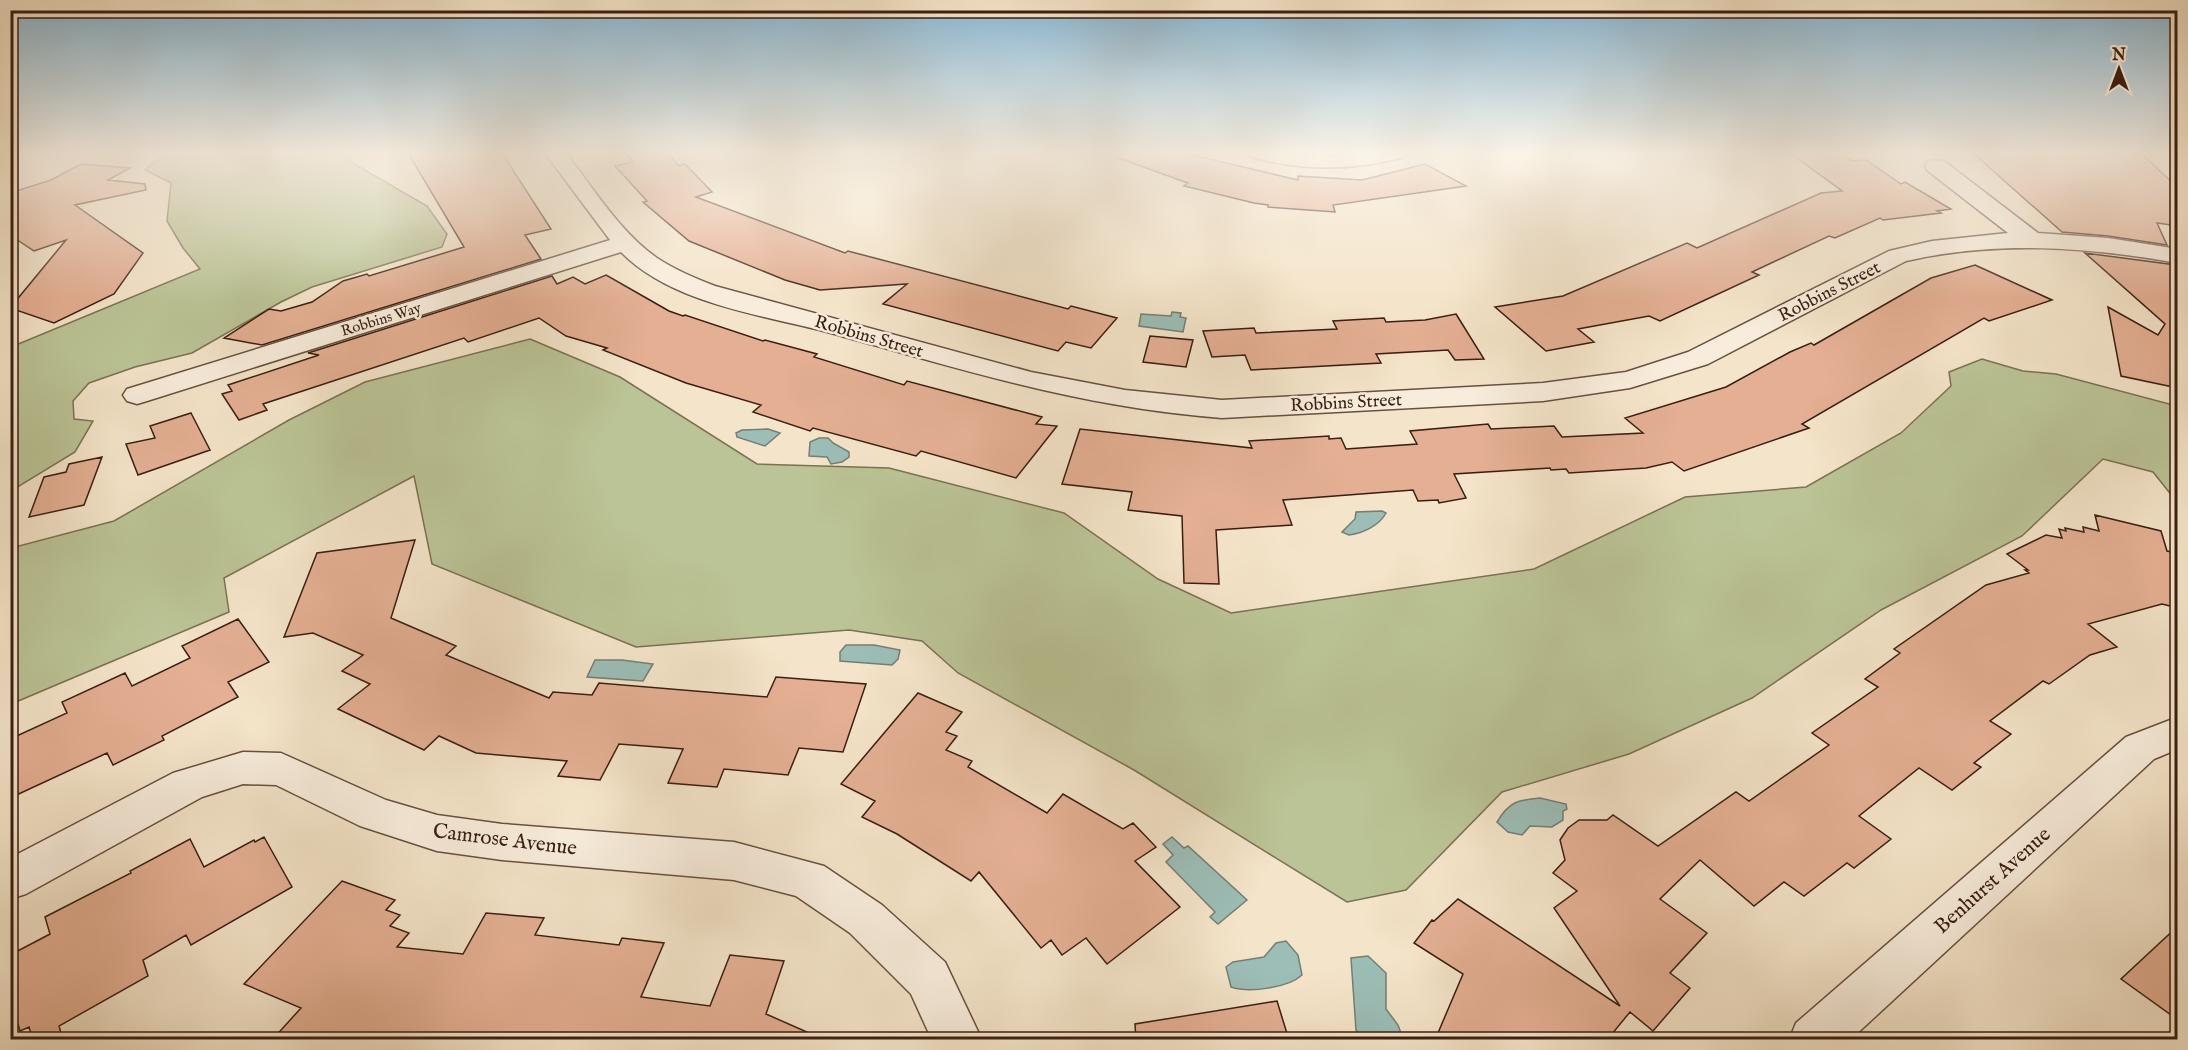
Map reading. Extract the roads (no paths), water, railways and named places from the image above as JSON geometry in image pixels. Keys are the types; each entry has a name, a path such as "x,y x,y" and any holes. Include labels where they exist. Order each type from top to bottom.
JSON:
{"street":[{"name":"Robbins Street","path":"593,202 625,243 663,272 741,300 1053,387 1190,408 1222,409 1543,392 1630,380 1698,358 1898,256 1927,248 1990,240 2032,240 2083,243 2178,256"},
{"path":"1983,202 2032,240"},
{"name":"Robbins Way","path":"137,395 625,243"},
{"name":"Benhurst Avenue","path":"1814,1040 2140,748 2178,732"},
{"name":"Camrose Avenue","path":"10,880 189,785 243,768 282,769 375,814 437,833 502,842 734,861 808,880 866,919 928,978 957,1040"}],"water":[{"path":"1172,312 1181,313 1180,317 1186,318 1183,332 1139,326 1141,314 1171,316"},
{"path":"768,429 780,433 765,446 737,437 736,433 742,430"},
{"path":"819,438 828,438 849,452 849,457 842,462 831,464 827,457 809,456 810,442"},
{"path":"1382,511 1386,513 1383,518 1370,528 1349,535 1342,532 1355,519 1356,512"},
{"path":"846,645 874,645 900,650 898,659 892,665 840,661 840,652"},
{"path":"595,660 622,660 653,664 643,681 587,677"},
{"path":"1540,798 1566,804 1567,809 1563,811 1563,820 1552,827 1530,826 1522,835 1508,832 1497,822 1514,803"},
{"path":"1172,837 1184,848 1188,846 1247,900 1218,924 1210,917 1215,912 1166,862 1173,855 1163,844"},
{"path":"1286,941 1298,955 1302,975 1288,983 1268,988 1231,987 1226,967 1233,962 1264,957 1276,943"},
{"path":"1368,956 1386,973 1386,1009 1398,1025 1402,1036 1396,1039 1363,1039 1356,1030 1351,958"}]}
